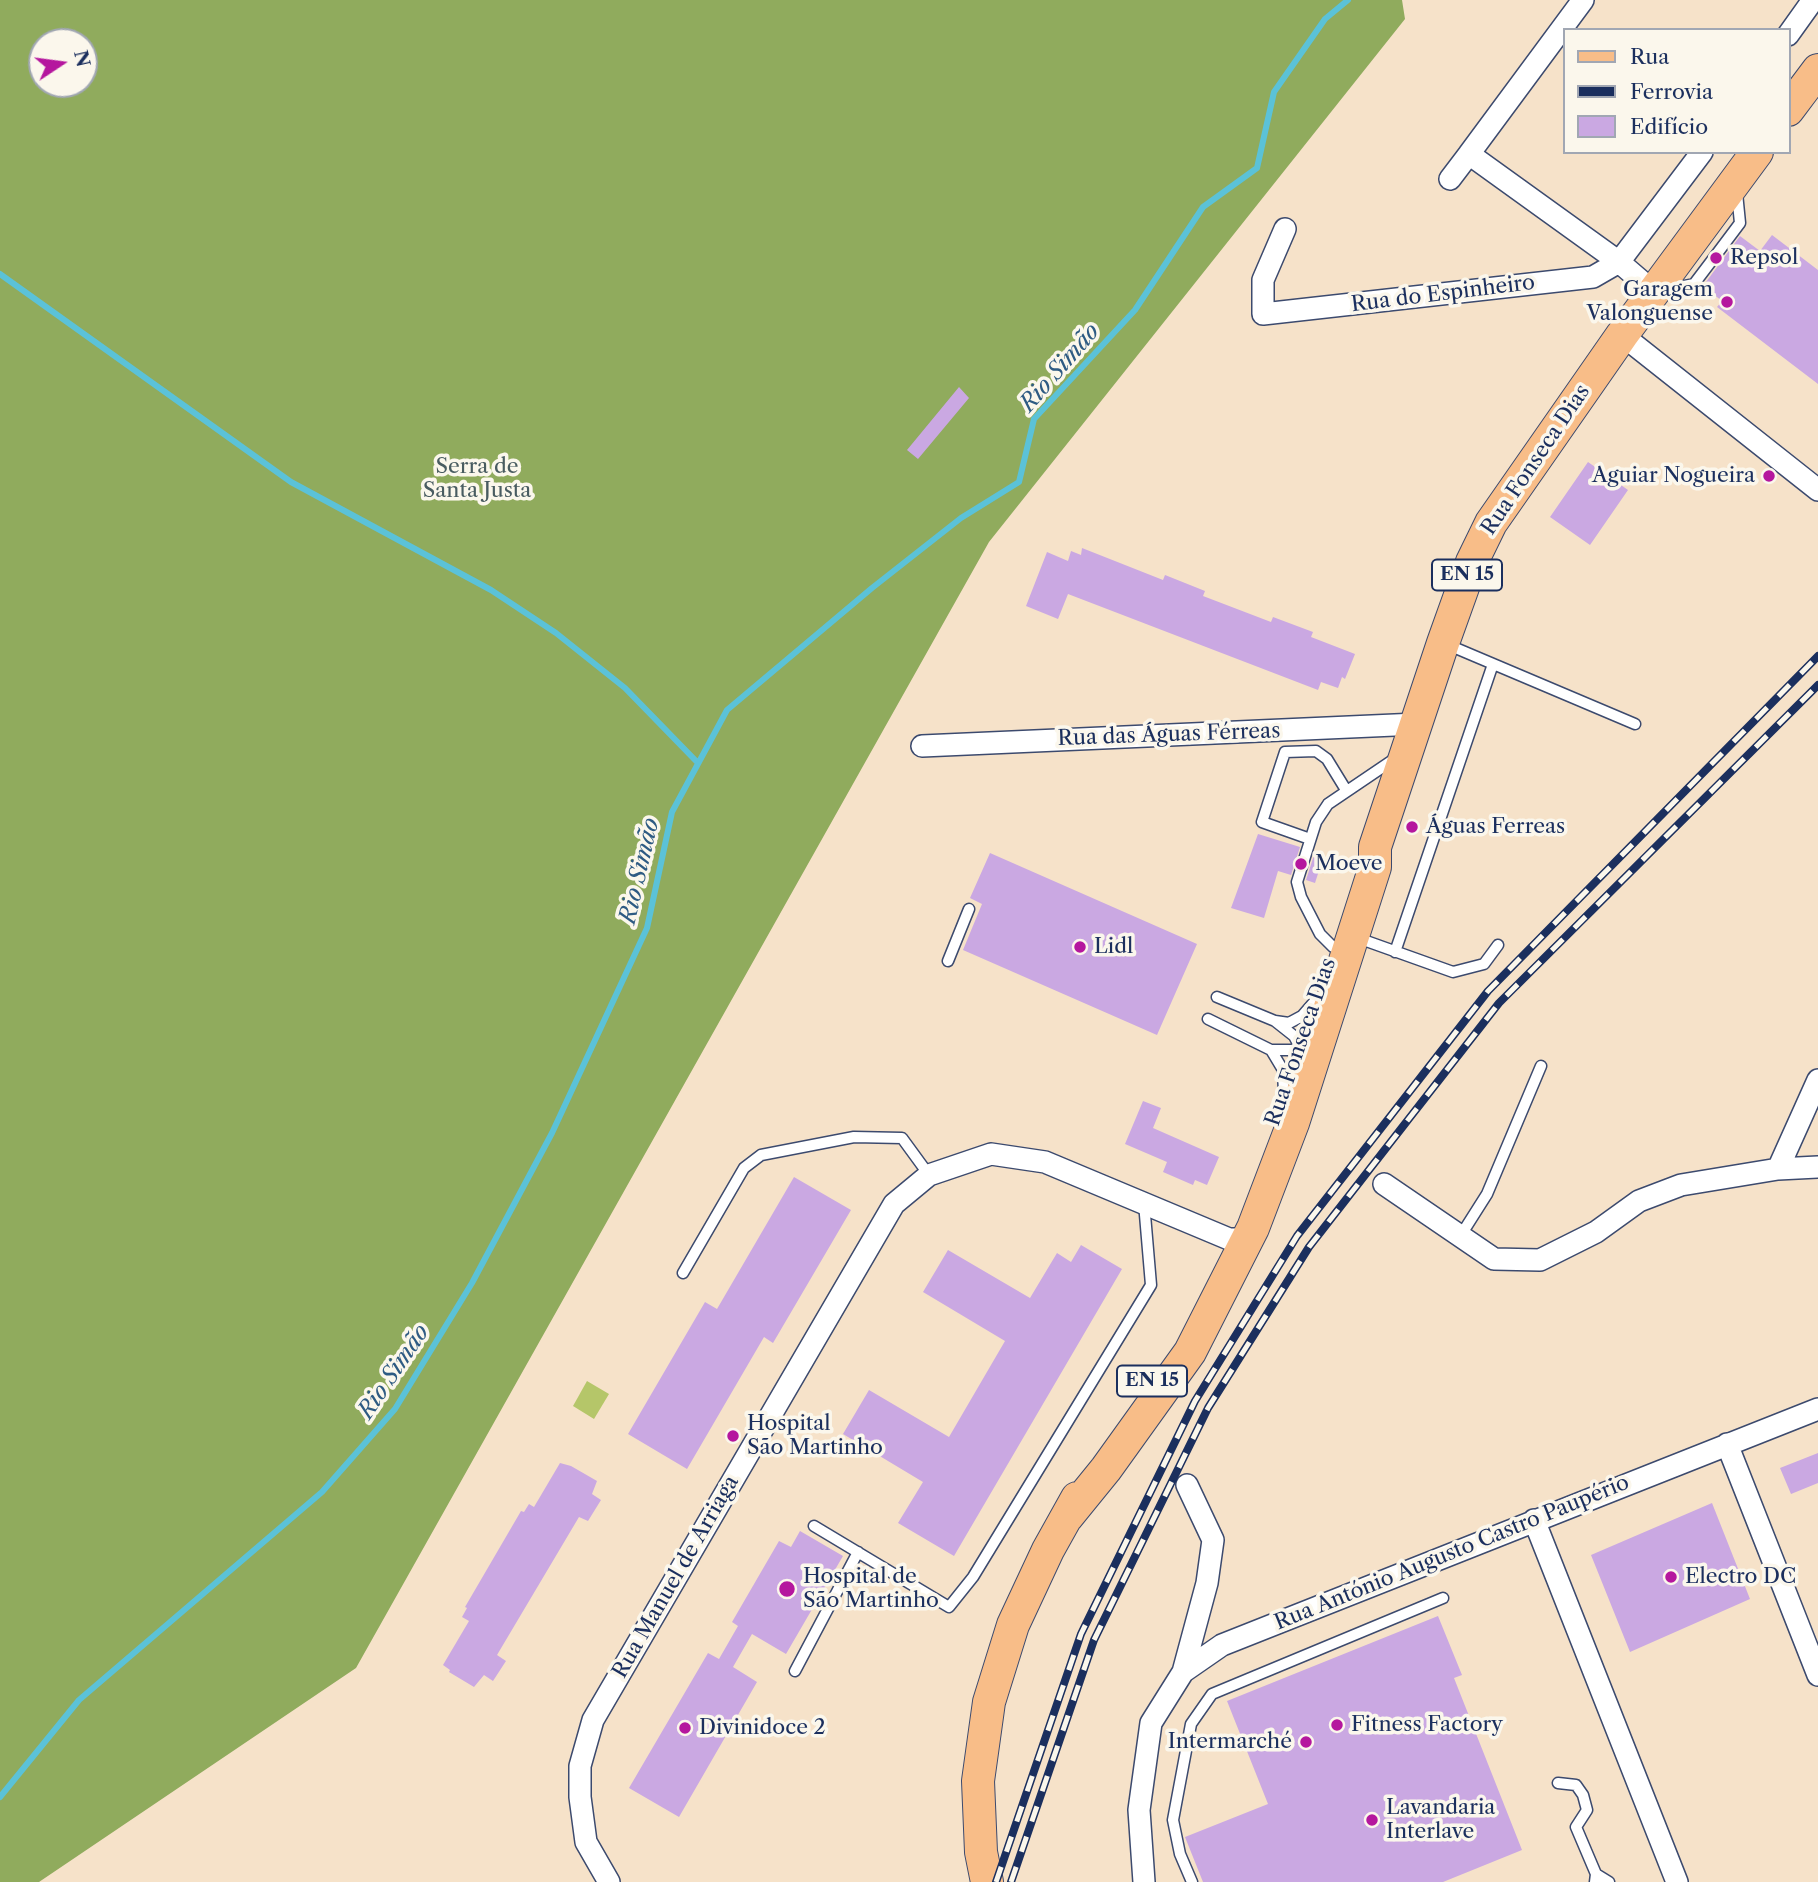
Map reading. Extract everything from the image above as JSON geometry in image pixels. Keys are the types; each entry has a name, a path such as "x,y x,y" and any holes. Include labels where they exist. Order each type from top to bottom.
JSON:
{"main road":[{"path":"1790,107 1818,70"},
{"name":"Rua Fonseca Dias","path":"984,1867 978,1782 989,1702 1013,1625 1099,1455 1155,1376 1241,1233 1288,1138 1322,1007 1345,943 1363,860 1375,847 1472,562 1491,523 1622,335 1756,154"},
{"name":"Rua Fonseca Dias","path":"1067,1517 1179,1369 1221,1294 1284,1094 1285,1049 1322,1007"}],"street":[{"path":"1562,28 1583,0"},
{"path":"1790,32 1813,0"},
{"path":"1450,179 1562,28"},
{"path":"1469,154 1619,262 1654,292"},
{"path":"1619,262 1700,154"},
{"name":"Rua do Espinheiro","path":"1285,229 1263,279 1263,314 1593,277 1619,262"},
{"path":"1622,335 1818,490"},
{"name":"Rua das Águas Férreas","path":"922,746 1412,738"},
{"path":"1778,1169 1818,1080"},
{"name":"Rua Manuel de Arriaga","path":"610,1882 586,1842 580,1797 580,1766 593,1720 894,1204 929,1175 991,1154 1045,1162 1144,1202 1241,1233"},
{"path":"1384,1184 1494,1259 1540,1260 1596,1232 1639,1201 1681,1185 1778,1169 1818,1167"},
{"name":"Rua António Augusto Castro Paupério","path":"1183,1672 1222,1645 1818,1409"},
{"path":"1727,1444 1818,1675"},
{"path":"1144,1882 1139,1810 1151,1723 1183,1672 1207,1583 1213,1540 1187,1485"},
{"path":"1534,1520 1677,1882"}],"lane":[{"path":"1443,643 1635,724"},
{"path":"1395,952 1493,664"},
{"path":"1412,738 1328,804 1310,839 1297,882 1301,897 1320,934 1345,943 1395,952 1453,972 1484,964 1498,945"},
{"path":"1310,839 1262,822 1286,752 1316,751 1327,760 1346,790"},
{"path":"948,961 969,909"},
{"path":"1217,997 1288,1029 1285,1049"},
{"path":"1275,1021 1289,1023 1322,1007"},
{"path":"1208,1019 1301,1057 1290,1102 1288,1138"},
{"path":"1461,1235 1487,1194 1541,1066"},
{"path":"683,1273 744,1168 761,1155 854,1137 902,1138 929,1175"},
{"path":"814,1526 949,1607 973,1577 1151,1285 1144,1202"},
{"path":"795,1671 858,1552"},
{"path":"1192,1882 1180,1854 1173,1820 1191,1724 1212,1694 1443,1598"},
{"path":"1558,1783 1576,1786 1583,1796 1587,1810 1576,1827 1595,1878 1609,1882"}],"green space":[{"name":"Serra de Santa Justa","path":"0,0 1402,0 1405,19 989,542 356,1668 39,1882 0,1882"},
{"path":"587,1381 609,1394 594,1419 573,1406"}],"building":[{"path":"1772,235 1818,270 1818,384 1717,307 1722,301 1703,286 1740,236 1760,251"},
{"path":"959,387 969,398 918,459 907,450"},
{"path":"1588,462 1628,490 1590,545 1550,517"},
{"path":"1082,548 1163,580 1165,575 1205,591 1203,596 1271,622 1273,617 1313,632 1311,637 1355,654 1345,679 1342,677 1338,688 1321,682 1318,690 1068,594 1058,619 1026,606 1047,552 1068,561 1071,551 1081,555"},
{"path":"1258,834 1300,847 1291,875 1278,871 1264,918 1231,908"},
{"path":"1315,852 1324,855 1315,883 1306,880"},
{"name":"Lidl","path":"990,853 1197,944 1157,1035 963,950 982,904 970,898"},
{"path":"1143,1101 1161,1108 1153,1128 1219,1157 1207,1185 1195,1180 1193,1185 1163,1172 1167,1162 1125,1144"},
{"path":"794,1177 851,1210 773,1343 764,1337 687,1469 628,1434 705,1302 717,1309"},
{"path":"1081,1245 1122,1269 954,1556 898,1523 923,1482 843,1434 869,1390 949,1437 1005,1341 923,1292 948,1250 1030,1298 1057,1253 1071,1262"},
{"path":"1818,1453 1818,1483 1791,1494 1780,1468"},
{"path":"560,1463 571,1466 597,1481 592,1494 601,1500 588,1521 579,1517 497,1655 506,1661 493,1681 484,1675 474,1687 449,1672 443,1665 469,1621 462,1617 467,1608 465,1607 521,1511 524,1512 529,1504 534,1507"},
{"name":"Electro DC","path":"1712,1503 1750,1599 1630,1652 1591,1555"},
{"path":"800,1531 843,1556 786,1654 752,1634 733,1667 757,1682 679,1817 629,1788 708,1653 719,1659 738,1626 732,1622 779,1541 791,1547"},
{"name":"Intermarché","path":"1438,1616 1462,1675 1454,1678 1522,1850 1443,1882 1203,1882 1185,1837 1268,1804 1227,1701"}],"waterway":[{"name":"Rio Simão","path":"0,1797 79,1700 322,1492 395,1409 472,1283 552,1133 647,928 672,812 727,710 872,588 961,518 1019,482 1034,419 1135,310 1203,207 1257,168 1274,92 1325,19 1348,0"},
{"path":"0,274 291,482 491,590 556,633 625,688 698,763"}],"railway":[{"path":"996,1882 1081,1634 1195,1401 1297,1236 1488,991 1818,656"},
{"path":"1011,1882 1094,1640 1208,1408 1309,1247 1499,1003 1818,685"}],"place":[{"name":"Repsol","path":"1716,258"},
{"name":"Garagem Valonguense","path":"1727,302"},
{"name":"Aguiar Nogueira","path":"1769,476"},
{"name":"Águas Ferreas","path":"1412,827"},
{"name":"Moeve","path":"1301,864"},
{"name":"Lidl","path":"1080,947"},
{"name":"Hospital São Martinho","path":"733,1436"},
{"name":"Electro DC","path":"1671,1577"},
{"name":"Hospital de São Martinho","path":"787,1589"},
{"name":"Fitness Factory","path":"1337,1725"},
{"name":"Divinidoce 2","path":"685,1728"},
{"name":"Intermarché","path":"1306,1742"},
{"name":"Lavandaria Interlave","path":"1372,1820"}]}
